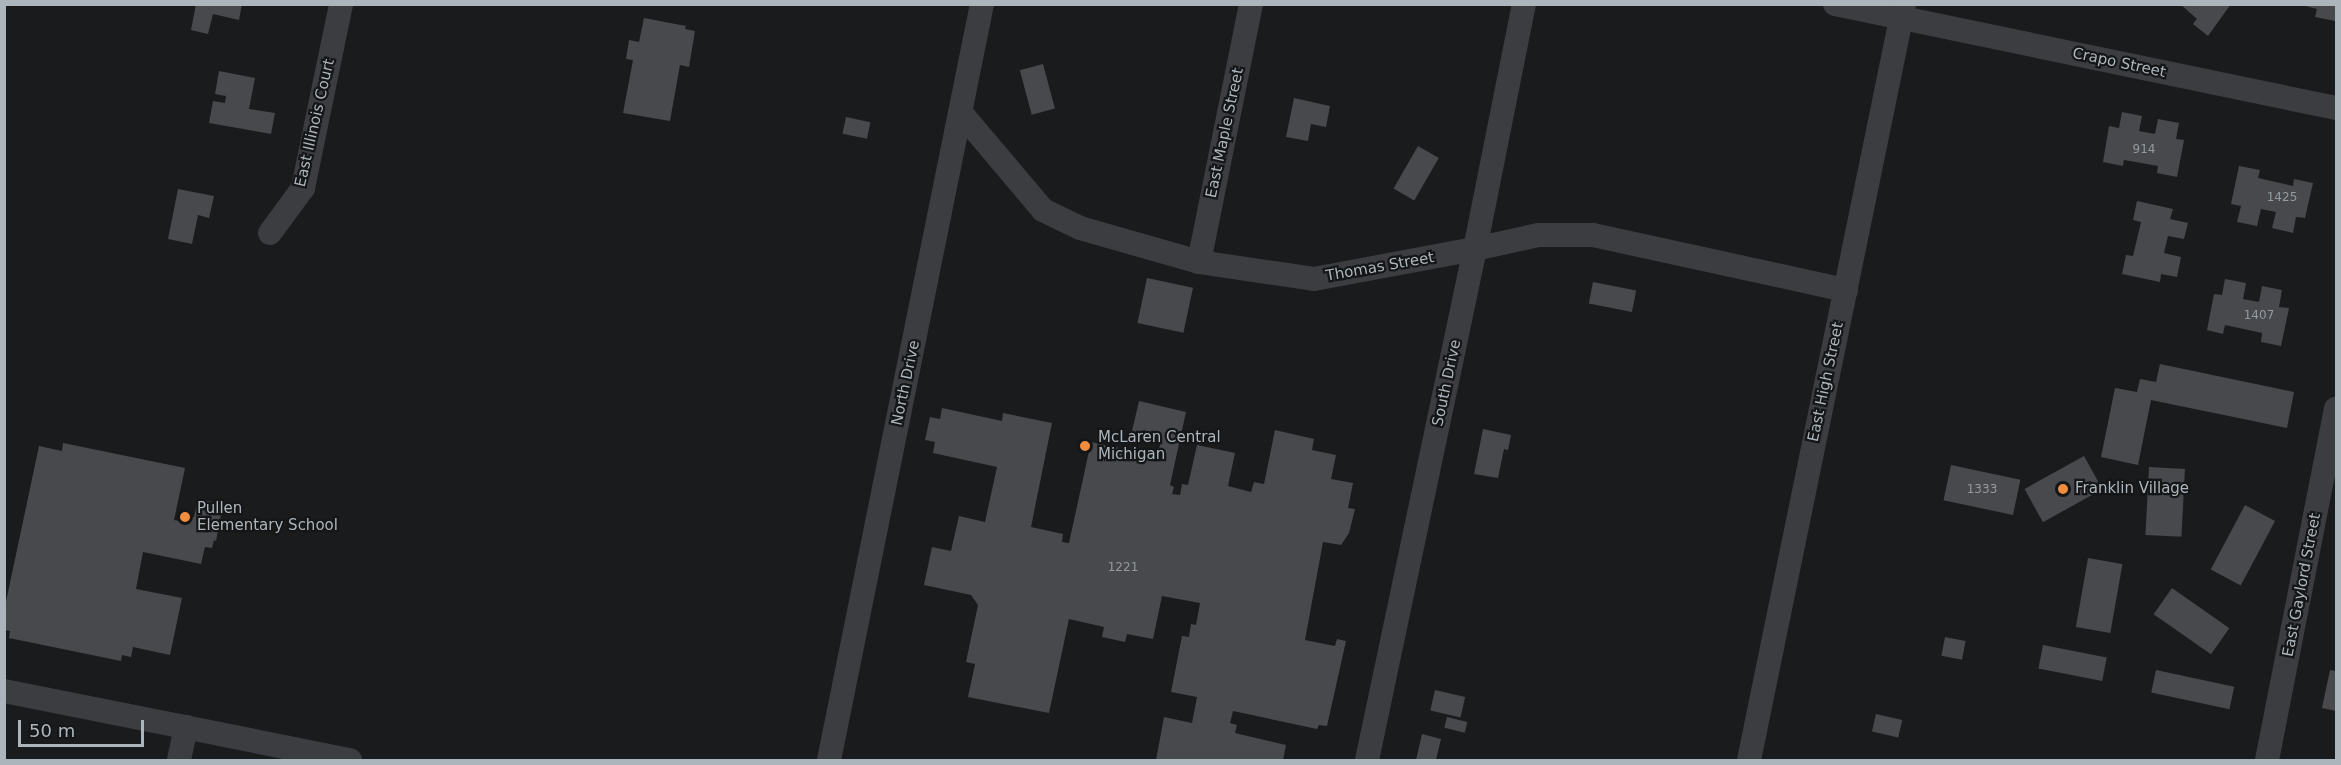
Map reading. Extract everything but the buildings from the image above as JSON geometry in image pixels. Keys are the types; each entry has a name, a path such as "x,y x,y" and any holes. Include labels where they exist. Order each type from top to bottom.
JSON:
{"street":[{"name":"East Illinois Court","path":"270,233 303,188 341,4"},
{"name":"North Drive","path":"829,760 982,4"},
{"name":"East Maple Street","path":"1199,262 1251,4"},
{"name":"South Drive","path":"1367,760 1475,249 1524,4"},
{"name":"Crapo Street","path":"1835,4 1903,11 2337,108"},
{"name":"East High Street","path":"1749,760 1808,462 1903,11"},
{"name":"Thomas Street","path":"961,113 1043,210 1080,228 1199,262 1314,279 1538,235 1593,235 1846,290"},
{"name":"East Gaylord Street","path":"2267,760 2337,409"},
{"path":"4,691 350,760"},
{"path":"179,760 186,727"}],"place":[{"name":"McLaren Central Michigan","path":"1085,446"},
{"name":"Franklin Village","path":"2063,489"},
{"name":"Pullen Elementary School","path":"185,517"}]}
